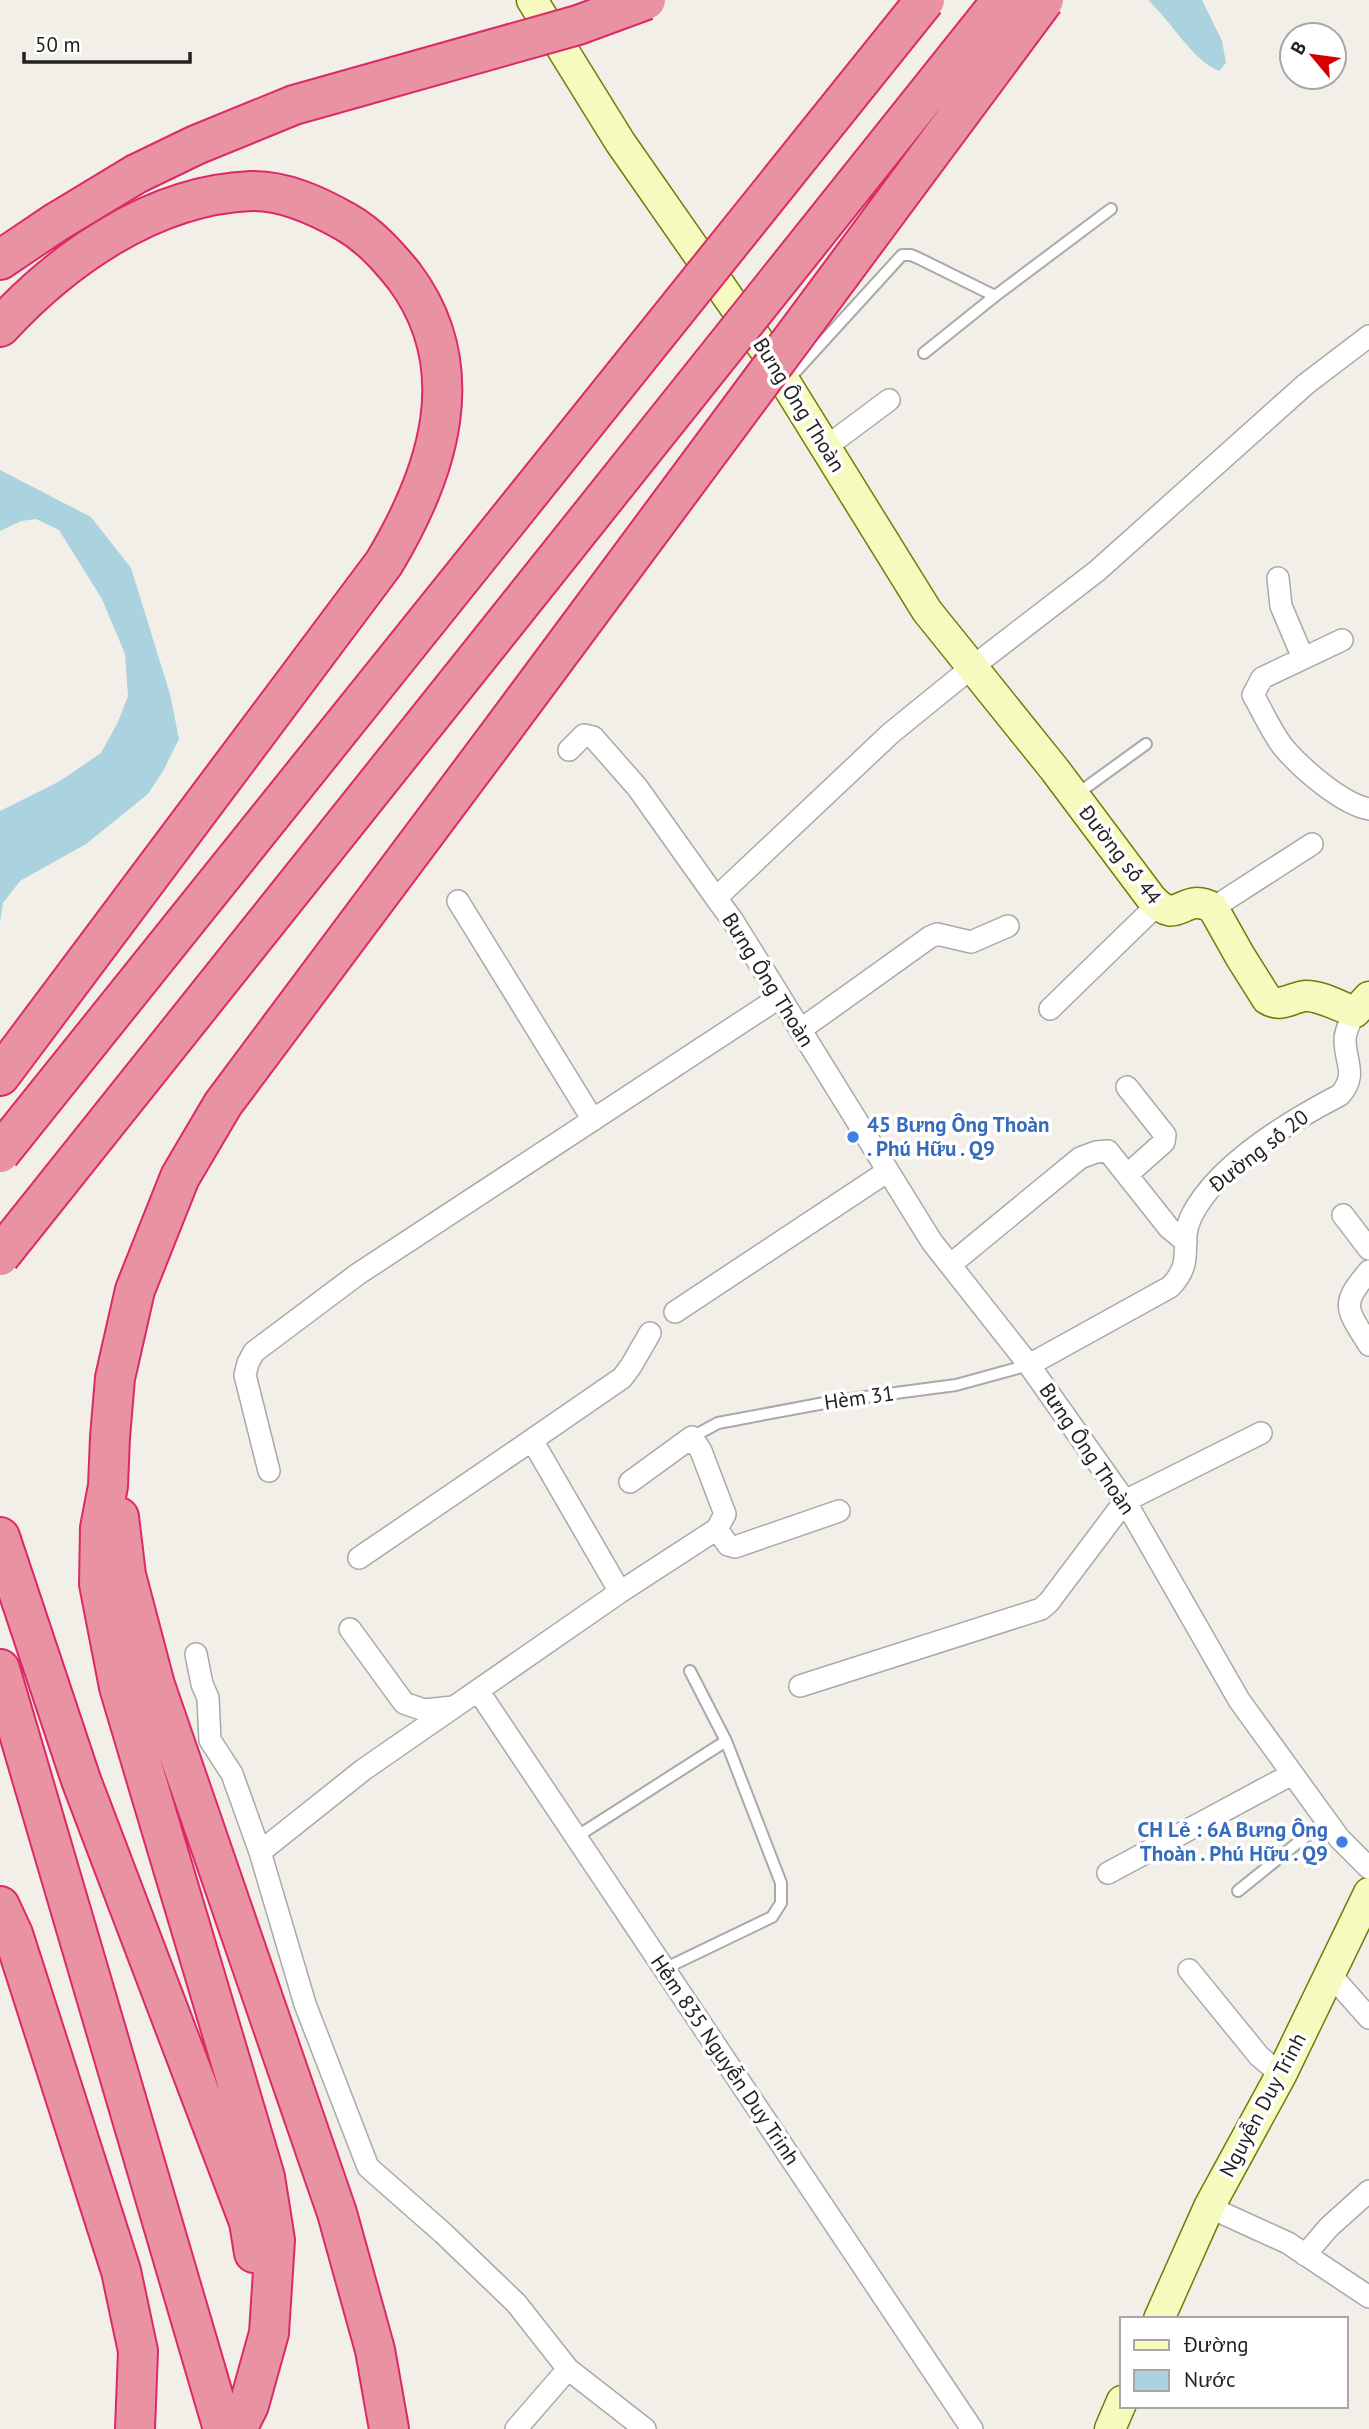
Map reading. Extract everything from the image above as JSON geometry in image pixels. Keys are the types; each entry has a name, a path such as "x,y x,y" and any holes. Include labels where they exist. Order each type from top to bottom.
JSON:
{"highway":[{"path":"0,260 136,174 196,145 293,105 578,24 646,0"},
{"path":"0,1153 925,0"},
{"path":"0,1256 1003,0"},
{"path":"236,2421 269,2333 275,2240 265,2177 119,1687 99,1584 100,1528 108,1486 115,1378 135,1290 180,1177 223,1104 1044,0"},
{"path":"0,327 47,282 84,253 130,225 171,206 214,195 253,191 290,197 326,211 362,231 392,260 418,295 435,334 442,376 440,429 426,483 406,527 364,592 0,1076"},
{"path":"108,1486 119,1516 126,1575 155,1685 337,2213 375,2350 389,2429"},
{"path":"0,1537 81,1780 249,2222 257,2274 258,2332 236,2421"},
{"path":"0,1669 236,2421"},
{"path":"0,1906 13,1934 121,2271 138,2351 135,2429"}],"street":[{"name":"Bưng Ông Thoàn","path":"531,0 620,142 786,382 927,611 971,667 891,733 716,898 932,1242 1029,1365 1125,1501 1239,1700 1339,1838 1369,1868"},
{"path":"971,667 1097,571 1306,384 1369,336"},
{"path":"827,447 888,400"},
{"path":"1278,578 1281,606 1303,658"},
{"path":"1342,640 1262,678 1253,695 1284,747 1346,801 1369,809"},
{"name":"Đường số 44","path":"971,667 1157,905 1165,911 1194,902 1205,903 1213,908"},
{"path":"569,750 584,735 593,737 638,787 716,898"},
{"path":"1312,844 1213,908 1267,999 1279,1004 1308,996 1362,1005"},
{"path":"457,901 593,1120"},
{"path":"1050,1009 1157,905"},
{"path":"800,1030 930,937 937,934 971,942 1008,926"},
{"path":"269,1471 245,1375 254,1352 358,1274 780,997"},
{"name":"Đường số 20","path":"1029,1365 1170,1287 1184,1269 1187,1228 1192,1216 1216,1180 1283,1127 1340,1095 1347,1087 1350,1075 1345,1038 1362,1005"},
{"path":"1127,1087 1165,1135 1164,1142 1128,1174"},
{"path":"950,1265 1080,1158 1096,1152 1108,1151 1169,1228 1186,1242"},
{"path":"675,1312 888,1171"},
{"path":"1343,1214 1369,1249"},
{"path":"1369,1270 1352,1291 1348,1303 1355,1323 1369,1345"},
{"path":"359,1558 622,1378 650,1334"},
{"path":"800,1686 1041,1609 1125,1501 1261,1433"},
{"path":"260,1852 363,1770 620,1592 717,1529 725,1514 701,1451 692,1437 630,1482"},
{"path":"532,1440 620,1592"},
{"path":"717,1529 728,1545 736,1547 839,1511"},
{"path":"350,1629 404,1703 424,1710 455,1707"},
{"path":"196,1654 202,1684 208,1698 210,1740 232,1774 260,1852 304,2004 368,2167 443,2233 516,2303 568,2369 645,2429"},
{"name":"Hẻm 835 Nguyễn Duy Trinh","path":"479,1692 972,2429"},
{"path":"1108,1873 1292,1774"},
{"name":"Nguyễn Duy Trinh","path":"1160,2317 1209,2207 1281,2075 1369,1894"},
{"path":"1189,1970 1259,2056 1281,2075"},
{"path":"1330,1974 1369,2018"},
{"path":"1306,2255 1329,2227 1369,2191"},
{"path":"1209,2207 1288,2244 1369,2297"},
{"path":"516,2429 568,2369"},
{"path":"1110,2429 1120,2406"}],"lane":[{"path":"924,353 1111,209"},
{"path":"786,382 902,255 918,258 995,296"},
{"path":"1074,796 1146,744"},
{"name":"Hèm 31","path":"692,1437 718,1423 835,1401 956,1385 1029,1365"},
{"path":"664,1969 772,1917 780,1903 781,1883 726,1741 690,1671"},
{"path":"576,1837 726,1741"},
{"path":"1237,1891 1326,1820"}],"water":[{"path":"1148,0 1202,0 1222,41 1226,63 1219,71 1209,66 1191,49"},
{"path":"0,470 91,517 131,568 170,694 179,739 148,794 86,844 20,881 3,903 0,923 0,811 60,781 101,753 128,696 125,654 102,599 59,530 36,519 21,521 0,531"}],"place":[{"name":"45 Bưng Ông Thoàn . Phú Hữu . Q9","path":"853,1137"},
{"name":"CH Lẻ : 6A Bưng Ông Thoàn . Phú Hữu . Q9","path":"1342,1842"}]}
